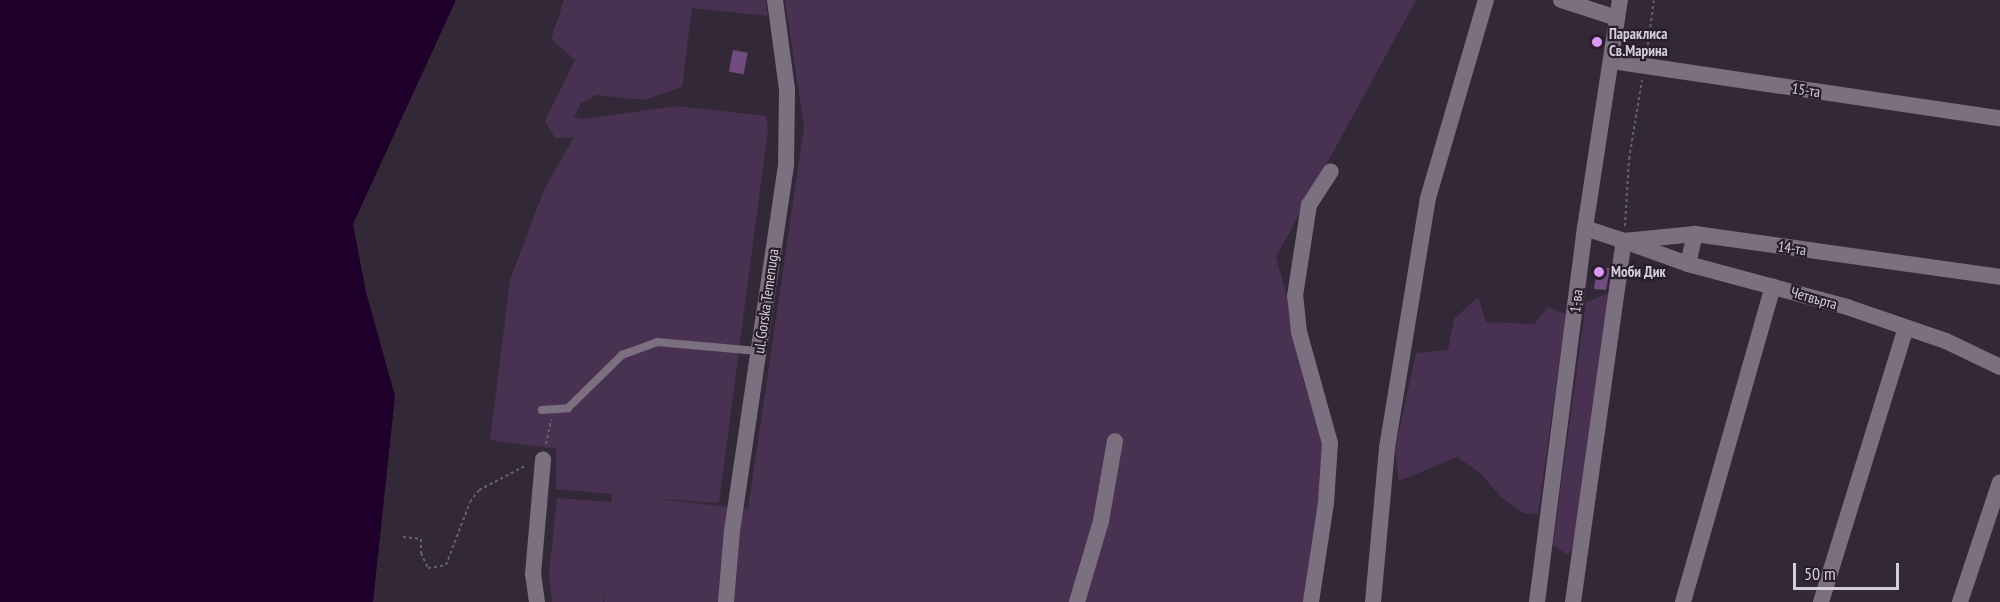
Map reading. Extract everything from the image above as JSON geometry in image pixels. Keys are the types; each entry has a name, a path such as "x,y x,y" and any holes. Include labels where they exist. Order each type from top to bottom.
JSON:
{"street":[{"name":"ul. Gorska Temenuga","path":"726,602 758,351 786,164 787,89 775,0"},
{"path":"1373,602 1388,448 1428,198 1486,0"},
{"path":"1561,0 1617,18"},
{"name":"1-ва","path":"1537,602 1585,228 1620,0"},
{"name":"15-та","path":"1612,61 1644,68 2000,118"},
{"path":"1311,602 1326,503 1330,442 1299,332 1295,296 1309,205 1331,171"},
{"name":"14-та","path":"1585,228 1624,241 1695,234 2000,277"},
{"path":"1688,264 1695,234"},
{"path":"1573,602 1624,241"},
{"name":"Четвърта","path":"1624,241 1688,264 1773,286 1946,341 2000,367"},
{"path":"1683,602 1773,286"},
{"path":"1821,602 1906,328"},
{"path":"1077,602 1101,521 1115,441"},
{"path":"537,602 533,574 543,459"},
{"path":"1960,602 2000,482"}],"lane":[{"path":"542,410 568,408 622,355 657,342 758,351"}],"path":[{"path":"1624,241 1629,159 1654,0"},
{"path":"543,459 553,409"},
{"path":"403,537 421,539 421,553 428,568 447,565 452,558 470,502 479,490 514,470"}],"shaded area":[{"path":"0,0 456,0 353,224 366,292 395,396 373,602 0,602"},
{"path":"564,0 766,0 768,16 692,8 682,87 644,100 597,95 581,103 574,117 585,119 677,106 766,116 768,129 719,503 649,498 748,509 804,127 785,0 1416,0 1276,257 1327,445 1306,602 604,602 605,589 603,602 552,602 549,573 557,498 611,502 612,494 556,489 556,449 490,440 510,280 544,190 574,137 555,138 545,121 575,60 551,39"},
{"path":"1609,293 1575,545 1568,555 1553,545 1586,302"},
{"path":"1478,297 1486,322 1534,324 1548,307 1566,314 1538,514 1524,513 1502,498 1479,472 1457,457 1399,481 1395,450 1416,353 1448,350 1454,319"}],"building":[{"path":"733,50 748,53 744,74 729,72"},
{"path":"1597,268 1610,268 1606,290 1594,289"}],"place":[{"name":"Параклиса Св.Марина","path":"1597,42"},
{"name":"Моби Дик","path":"1599,272"}]}
